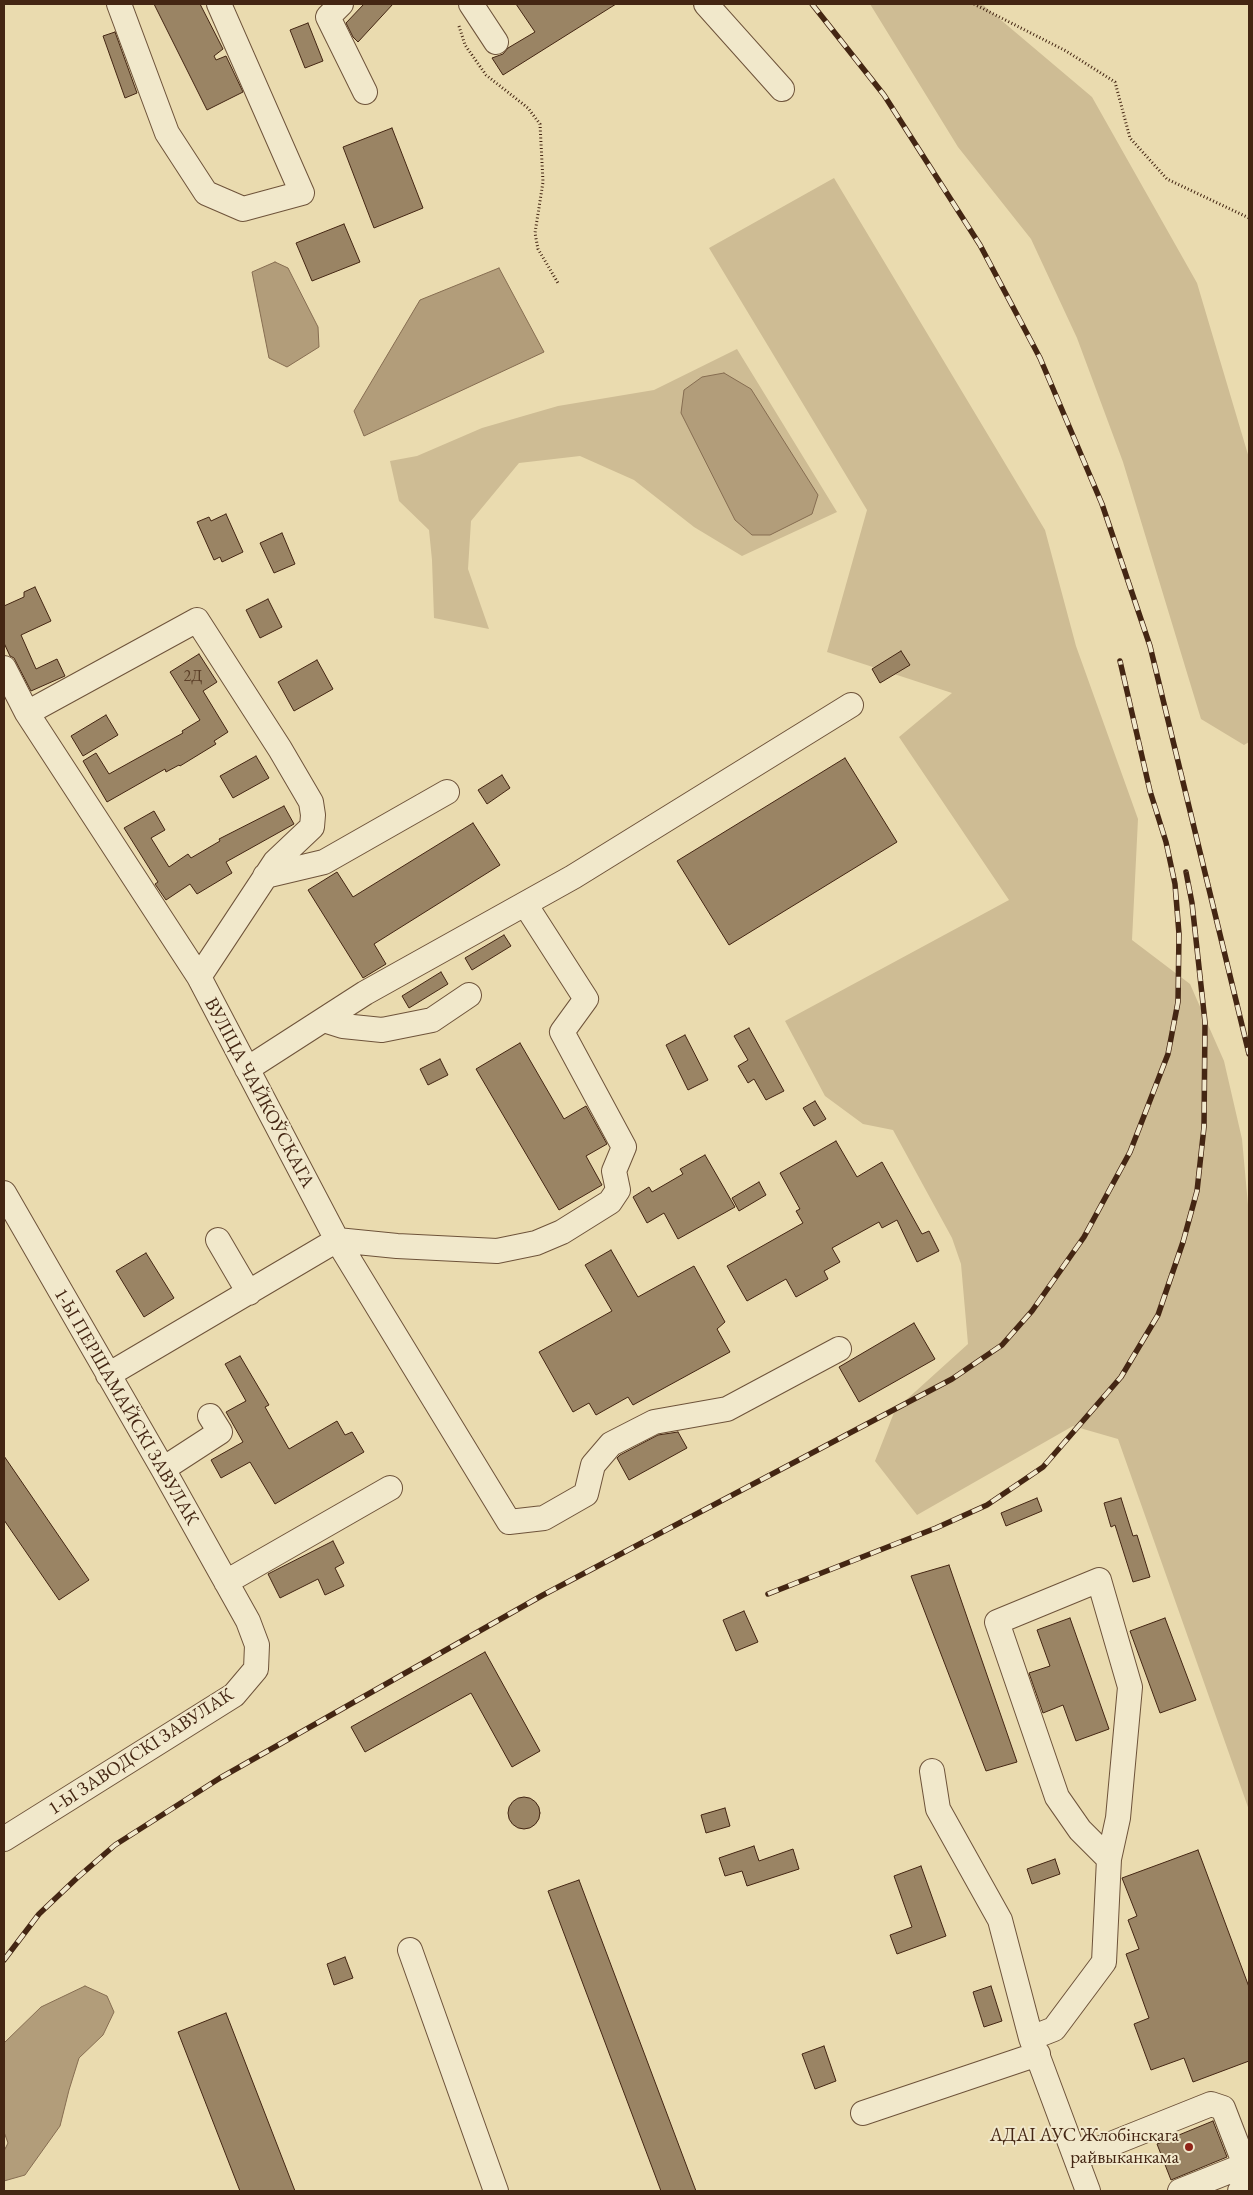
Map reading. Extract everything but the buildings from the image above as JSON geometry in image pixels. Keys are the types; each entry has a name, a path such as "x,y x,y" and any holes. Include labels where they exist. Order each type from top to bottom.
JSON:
{"street":[{"path":"119,4 167,133 206,193 243,209 302,193 219,4"},
{"path":"342,4 328,17 365,92"},
{"path":"706,4 782,89"},
{"path":"464,11 496,42"},
{"path":"27,713 198,620 311,802 312,827 275,862 199,977"},
{"name":"ВУЛІЦА ЧАЙКОЎСКАГА","path":"6,679 199,977 337,1240 509,1522 544,1518 586,1494 593,1465 610,1444 654,1422 727,1409 839,1349"},
{"path":"247,1069 365,993 573,877 851,705"},
{"path":"265,876 324,862 446,792"},
{"path":"108,1375 337,1240 397,1246 497,1251 536,1243 562,1232 610,1202 618,1190 614,1171 624,1147 562,1032 586,999 525,904"},
{"path":"324,1020 343,1026 382,1030 432,1020 469,995"},
{"name":"1-Ы ПЕРШАМАЙСКІ ЗАВУЛАК","path":"4,1193 248,1621"},
{"path":"218,1240 249,1293"},
{"path":"163,1469 220,1432 210,1416"},
{"path":"226,1582 390,1488"},
{"path":"863,2113 1034,2046 1054,2029 1104,1962 1109,1859 1118,1818 1130,1687 1100,1580 997,1622 1057,1797 1080,1830 1109,1859"},
{"name":"1-Ы ЗАВОДСКІ ЗАВУЛАК","path":"4,1839 234,1695 256,1668 257,1645 248,1621"},
{"path":"932,1771 938,1809 1000,1920 1034,2046 1088,2191"},
{"path":"410,1950 496,2191"},
{"path":"1076,2158 1211,2104 1223,2108 1245,2165 1246,2183 1240,2191"},
{"path":"1180,2191 1245,2165"}],"path":[{"path":"974,4 1066,51 1115,82 1130,138 1167,179 1249,218"},
{"path":"464,11 465,45 486,75 528,108 540,124 543,182 535,233 538,249 558,283"}],"shaded area":[{"path":"870,4 982,4 1092,97 1197,283 1249,458 1249,742 1244,745 1201,719 1123,462 1077,338 1031,239 958,147"},
{"path":"834,178 1045,530 1076,646 1138,819 1132,940 1190,984 1224,1061 1242,1139 1249,1216 1249,1810 1118,1439 1073,1426 917,1515 875,1461 895,1410 968,1344 961,1264 952,1238 893,1130 863,1124 825,1096 785,1021 1009,900 899,737 952,693 827,652 867,510 709,248"},
{"path":"275,262 288,268 318,327 319,347 287,367 269,358 252,272"},
{"path":"499,268 544,352 364,436 354,411 420,300"},
{"path":"737,349 837,512 742,556 694,527 634,480 580,456 519,463 471,521 468,569 489,629 434,618 429,530 399,501 390,461 417,456 482,428 558,406 654,390"},
{"path":"724,373 751,389 818,495 812,514 770,535 752,535 735,520 681,413 684,390 702,377"},
{"path":"85,1986 107,1996 114,2012 103,2035 79,2058 60,2126 25,2175 4,2181 4,2151 8,2143 4,2132 4,2043 41,2007"}],"railway":[{"path":"812,4 884,95 980,245 1040,358 1102,504 1150,646 1249,1054"},
{"path":"4,1960 39,1914 115,1845 220,1778 543,1595 952,1379 1002,1345 1032,1311 1084,1237 1130,1152 1168,1054 1178,1002 1179,934 1175,884 1166,842 1150,791 1120,661"},
{"path":"768,1594 936,1528 987,1505 1043,1467 1121,1377 1158,1315 1183,1242 1197,1191 1204,1127 1205,1022 1192,903 1186,872"}],"place":[{"name":"АДАІ АУС Жлобінскага райвыканкама","path":"1189,2147"}]}
